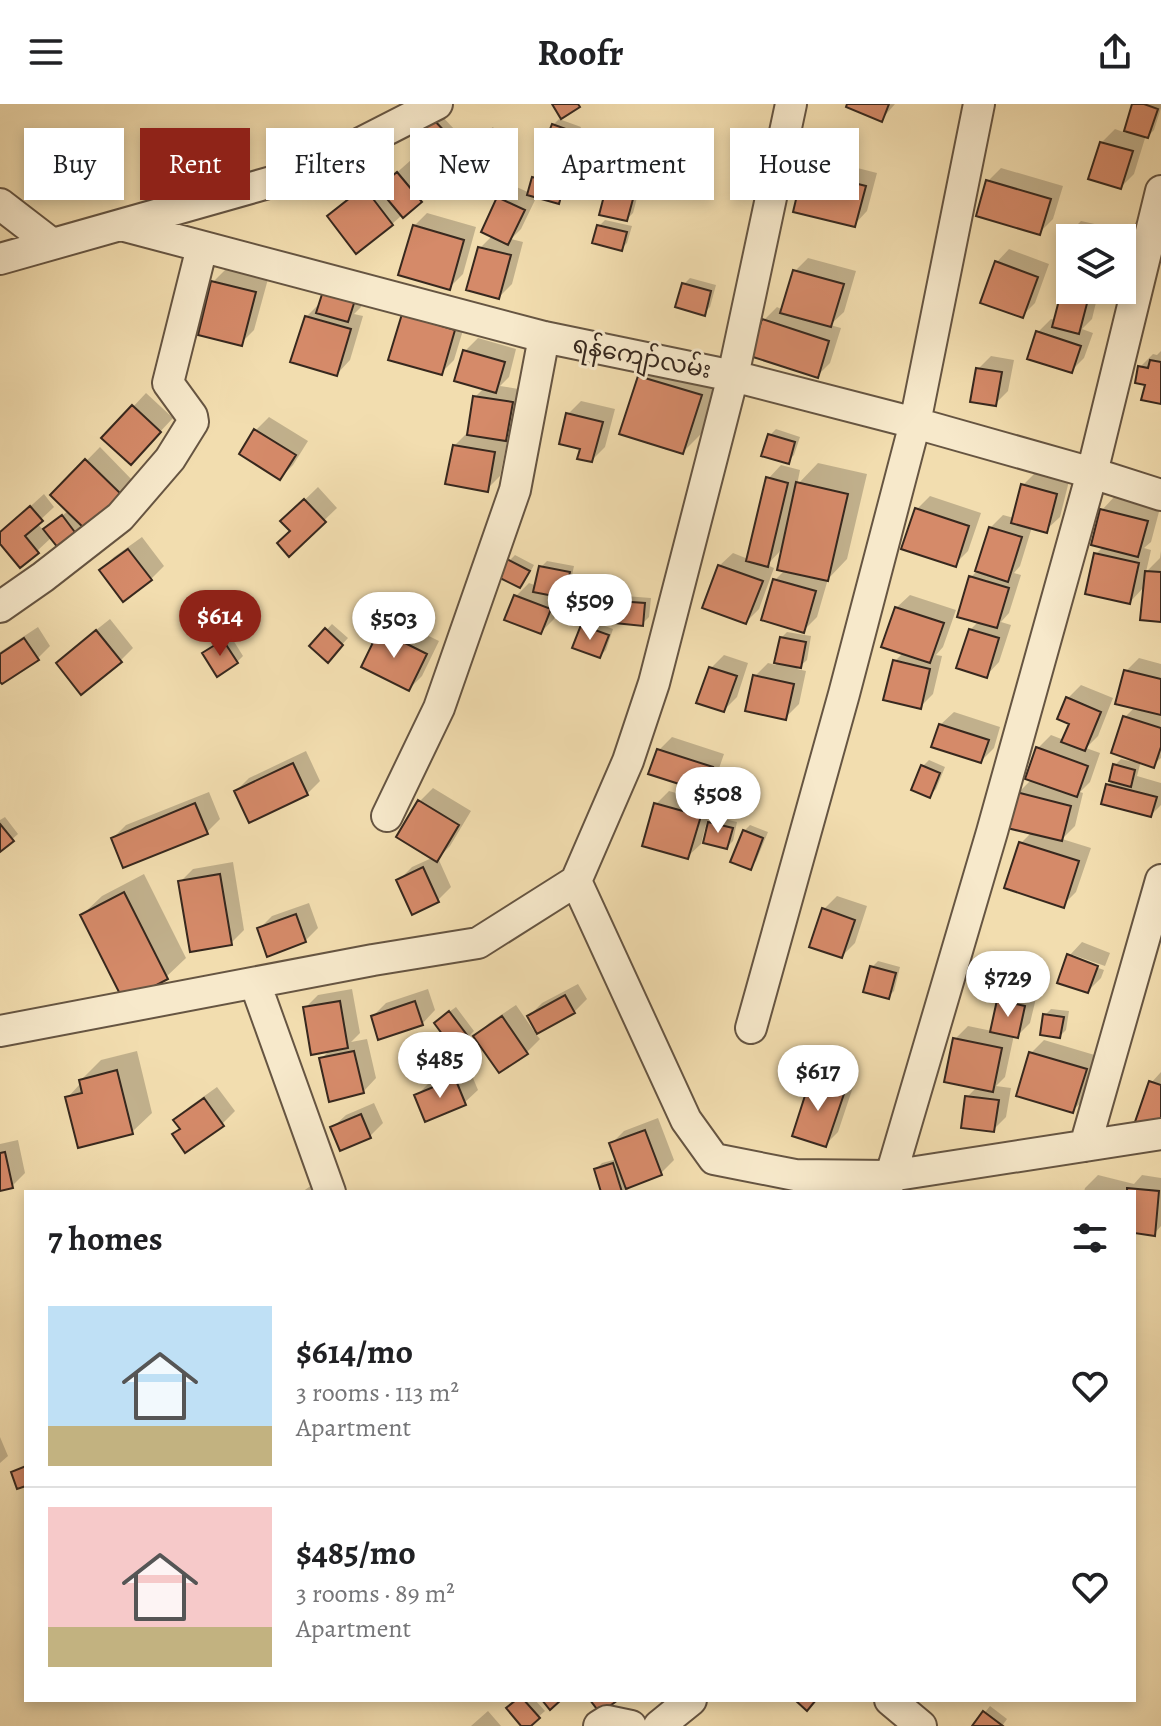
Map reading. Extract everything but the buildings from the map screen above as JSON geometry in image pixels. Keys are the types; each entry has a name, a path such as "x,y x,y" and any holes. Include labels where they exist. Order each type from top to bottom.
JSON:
{"street":[{"path":"0,259 300,174 437,104"},
{"path":"0,1031 478,943 576,881 628,761 654,683 733,376 791,104"},
{"path":"751,1028 915,423 979,104"},
{"path":"888,1184 992,832 1092,473 1161,191"},
{"path":"0,204 52,244"},
{"name":"ရန်ကျော်လမ်း","path":"121,225 544,337 733,376 915,423 1161,495"},
{"path":"0,607 120,517 170,459 193,422 168,383 202,247"},
{"path":"387,816 439,708 515,490 544,337"},
{"path":"1085,1146 1161,880"},
{"path":"576,881 686,1120 714,1159 795,1175 888,1184 1161,1134"},
{"path":"255,983 329,1190"},
{"path":"659,1726 689,1702"},
{"path":"892,1702 921,1726"},
{"path":"599,1726 607,1721 631,1726"}]}
